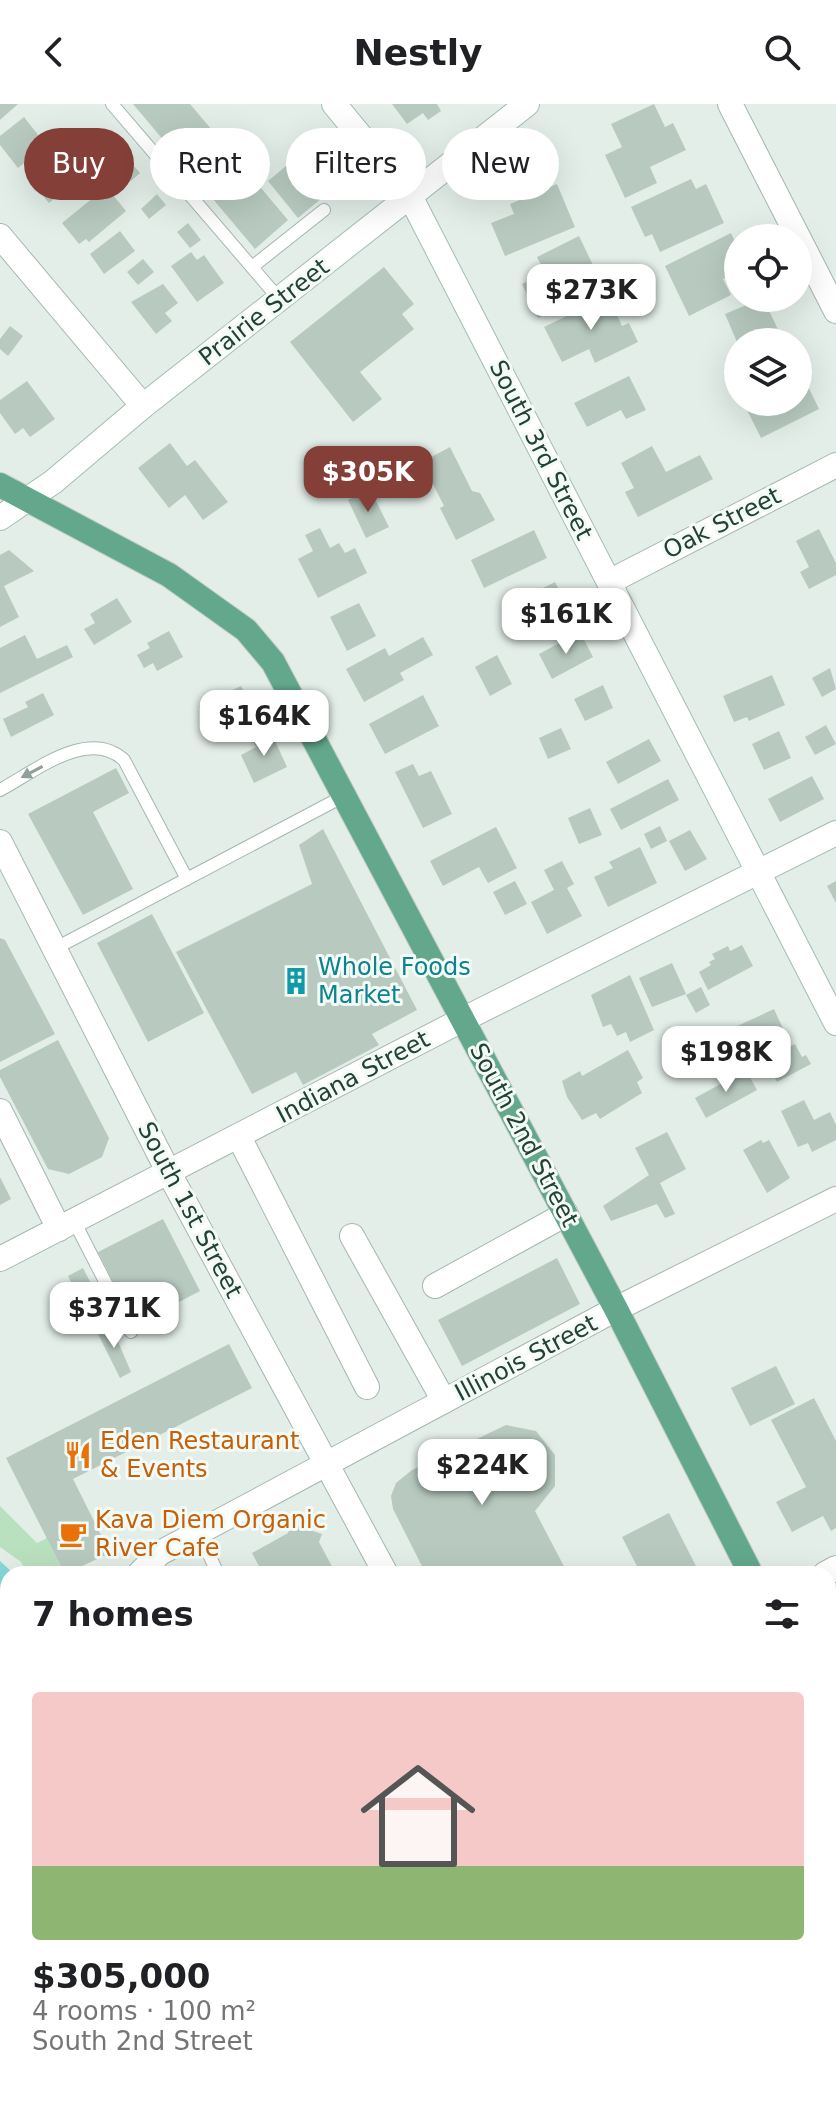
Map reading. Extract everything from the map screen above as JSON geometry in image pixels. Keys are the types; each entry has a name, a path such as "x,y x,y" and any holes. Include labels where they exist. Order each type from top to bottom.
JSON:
{"main road":[{"name":"South 2nd Street","path":"0,485 169,575 246,630 273,662 616,1309 747,1566"}],"street":[{"name":"South 3rd Street","path":"334,104 354,128"},
{"name":"Prairie Street","path":"426,183 527,104"},
{"path":"730,104 836,311"},
{"name":"Prairie Street","path":"0,518 29,501 143,406 405,200"},
{"name":"South 3rd Street","path":"412,200 836,1023"},
{"path":"0,236 143,406"},
{"name":"Oak Street","path":"609,582 836,465"},
{"name":"Indiana Street","path":"0,1259 463,1020 836,833"},
{"name":"South 1st Street","path":"0,842 10,886 54,949 169,1173 382,1566"},
{"path":"0,1111 67,1225"},
{"path":"239,1137 367,1387"},
{"name":"Illinois Street","path":"147,1566 160,1553 616,1309 836,1199"},
{"path":"435,1286 566,1214"},
{"path":"352,1236 444,1401"}],"lane":[{"path":"112,104 280,300"},
{"path":"252,267 324,210"},
{"path":"0,790 64,755 102,747 124,760 187,879"},
{"path":"54,949 344,796"},
{"path":"67,1225 131,1332"},
{"path":"199,1533 214,1566"}],"green space":[{"path":"0,1506 37,1543 47,1538 61,1566 23,1566 0,1547"}],"building":[{"path":"0,104 18,104 0,120"},
{"path":"133,104 190,104 210,128 153,128"},
{"path":"392,104 437,104 441,111 428,120 423,113 407,124"},
{"path":"654,104 665,127 673,123 686,150 650,167 657,183 625,198 605,155 622,147 611,124"},
{"path":"24,117 33,128 24,128 24,163 18,168 0,145 0,136"},
{"path":"286,166 286,200 319,200 298,218 270,183 270,179"},
{"path":"691,179 696,189 706,184 724,223 660,252 652,234 645,237 631,207"},
{"path":"559,189 575,227 505,256 491,223 514,214 510,204 519,200 559,200"},
{"path":"270,199 288,220 255,249 214,200"},
{"path":"90,200 117,200 126,211 89,242 86,239 79,244 62,223"},
{"path":"151,200 162,200 166,205 149,219 141,209"},
{"path":"188,223 201,240 190,248 177,232"},
{"path":"120,231 135,251 104,274 90,254"},
{"path":"579,236 603,286 538,318 522,284 545,273 537,257"},
{"path":"724,236 724,298 689,316 665,266"},
{"path":"191,252 197,260 204,255 224,283 197,302 171,266"},
{"path":"143,259 154,272 138,285 127,272"},
{"path":"384,267 414,304 402,314 414,329 360,372 382,399 353,422 290,342"},
{"path":"163,284 178,303 165,313 172,321 156,334 131,302"},
{"path":"608,296 622,326 629,323 638,342 595,363 589,349 562,362 544,327"},
{"path":"770,312 777,328 731,328 725,314"},
{"path":"10,326 23,336 8,356 0,349 0,339"},
{"path":"629,376 646,410 626,419 621,410 587,427 574,403"},
{"path":"27,381 55,419 30,437 23,428 15,434 0,413 0,400"},
{"path":"812,395 819,409 812,412"},
{"path":"750,416 805,416 761,438"},
{"path":"170,443 187,466 195,460 228,502 203,520 185,495 169,508 138,468"},
{"path":"652,446 666,472 700,455 713,479 638,517 625,492 634,488 621,463"},
{"path":"450,447 472,491 480,493 495,520 456,540 440,508 444,506 422,462"},
{"path":"370,489 389,527 366,538 348,500"},
{"path":"320,528 330,548 339,543 345,553 355,548 367,573 318,598 298,559 313,551 305,535"},
{"path":"819,529 836,563 836,575 809,589 800,572 809,567 796,541"},
{"path":"534,530 547,558 484,588 471,560"},
{"path":"9,550 34,571 4,586 19,617 0,627 0,555"},
{"path":"555,582 568,608 521,632 511,614 527,606 523,598"},
{"path":"117,598 132,622 94,645 84,629 95,623 90,614"},
{"path":"359,603 376,636 347,651 330,617"},
{"path":"169,631 183,657 157,671 153,663 144,668 137,655 150,648 147,643"},
{"path":"580,632 593,657 552,679 539,654"},
{"path":"25,635 37,659 67,645 73,657 0,693 0,648"},
{"path":"423,637 433,655 400,673 404,680 364,702 346,669 385,648 389,656"},
{"path":"497,655 512,684 490,696 475,667"},
{"path":"830,668 836,689 822,697 812,678"},
{"path":"772,675 785,705 749,721 747,717 734,722 723,696"},
{"path":"603,685 613,708 585,721 574,699"},
{"path":"241,686 253,711 210,731 199,706"},
{"path":"43,693 54,715 11,737 3,719 28,707 25,702"},
{"path":"423,695 439,726 385,754 369,724"},
{"path":"826,725 836,744 815,755 805,737"},
{"path":"561,728 571,749 548,759 539,738"},
{"path":"270,730 287,767 254,783 241,755 256,747 252,739"},
{"path":"779,731 791,758 764,770 752,744"},
{"path":"649,739 661,761 618,784 606,762"},
{"path":"413,764 419,776 431,771 452,814 423,828 395,772"},
{"path":"116,768 129,793 93,812 133,889 83,915 28,814"},
{"path":"812,776 824,799 780,822 768,799"},
{"path":"668,779 679,800 621,830 610,809"},
{"path":"590,808 602,835 579,844 568,818"},
{"path":"660,826 667,841 651,849 644,834"},
{"path":"496,827 517,868 488,883 479,867 443,886 430,861"},
{"name":"Whole Foods Market","path":"323,829 417,1010 372,1034 379,1045 303,1085 296,1072 252,1094 176,952 312,884 299,845"},
{"path":"690,830 707,859 685,871 669,841"},
{"path":"640,847 657,883 608,907 594,877 613,868 609,862"},
{"path":"562,861 574,884 567,888 582,916 547,934 531,902 554,890 544,870"},
{"path":"515,881 527,904 505,915 493,892"},
{"path":"836,881 836,903 827,886"},
{"path":"152,914 204,1013 148,1042 97,943"},
{"path":"0,938 5,940 55,1034 0,1062"},
{"path":"742,945 753,966 708,990 699,972 711,965 709,962 715,959 712,954 728,946 730,951"},
{"path":"672,963 686,994 652,1007 639,978"},
{"path":"630,975 654,1030 630,1042 626,1032 617,1036 611,1024 603,1027 591,995"},
{"path":"701,987 710,1005 696,1013 686,995"},
{"path":"774,1009 785,1033 746,1051 738,1035 734,1037 731,1029"},
{"path":"58,1040 109,1138 102,1157 69,1174 48,1169 0,1077 0,1070"},
{"path":"795,1044 802,1057 806,1055 811,1064 777,1082 770,1068 774,1065 770,1058"},
{"path":"628,1050 643,1078 637,1082 642,1093 600,1119 596,1113 582,1120 567,1097 562,1081 580,1071 582,1076"},
{"path":"746,1070 757,1090 706,1118 695,1098"},
{"path":"804,1100 814,1120 830,1112 836,1125 836,1140 812,1152 808,1143 798,1147 781,1111"},
{"path":"667,1132 686,1169 660,1183 675,1214 665,1218 657,1204 611,1221 603,1206 649,1175 635,1148"},
{"path":"761,1140 763,1143 769,1140 790,1178 767,1193 743,1150"},
{"path":"0,1177 11,1199 0,1205"},
{"path":"163,1219 200,1291 135,1325 98,1252"},
{"path":"557,1258 580,1304 462,1366 438,1320"},
{"path":"83,1268 103,1307 88,1315 68,1276"},
{"path":"110,1323 131,1372 120,1378 96,1330"},
{"path":"229,1344 252,1388 73,1479 110,1553 82,1566 61,1566 6,1458"},
{"path":"776,1366 795,1404 750,1426 731,1388"},
{"path":"814,1398 836,1441 836,1528 831,1531 823,1516 792,1532 776,1502 806,1487 771,1420"},
{"path":"506,1425 536,1431 555,1455 555,1486 535,1511 564,1566 422,1566 393,1509 391,1496 396,1483 412,1470"},
{"path":"669,1513 696,1566 637,1566 622,1537"},
{"path":"291,1524 322,1534 319,1542 332,1566 259,1566 252,1553 288,1533"}],"place":[{"name":"Whole Foods Market","path":"296,981"},
{"name":"Eden Restaurant & Events","path":"78,1455"},
{"name":"Kava Diem Organic River Cafe","path":"73,1534"}]}
